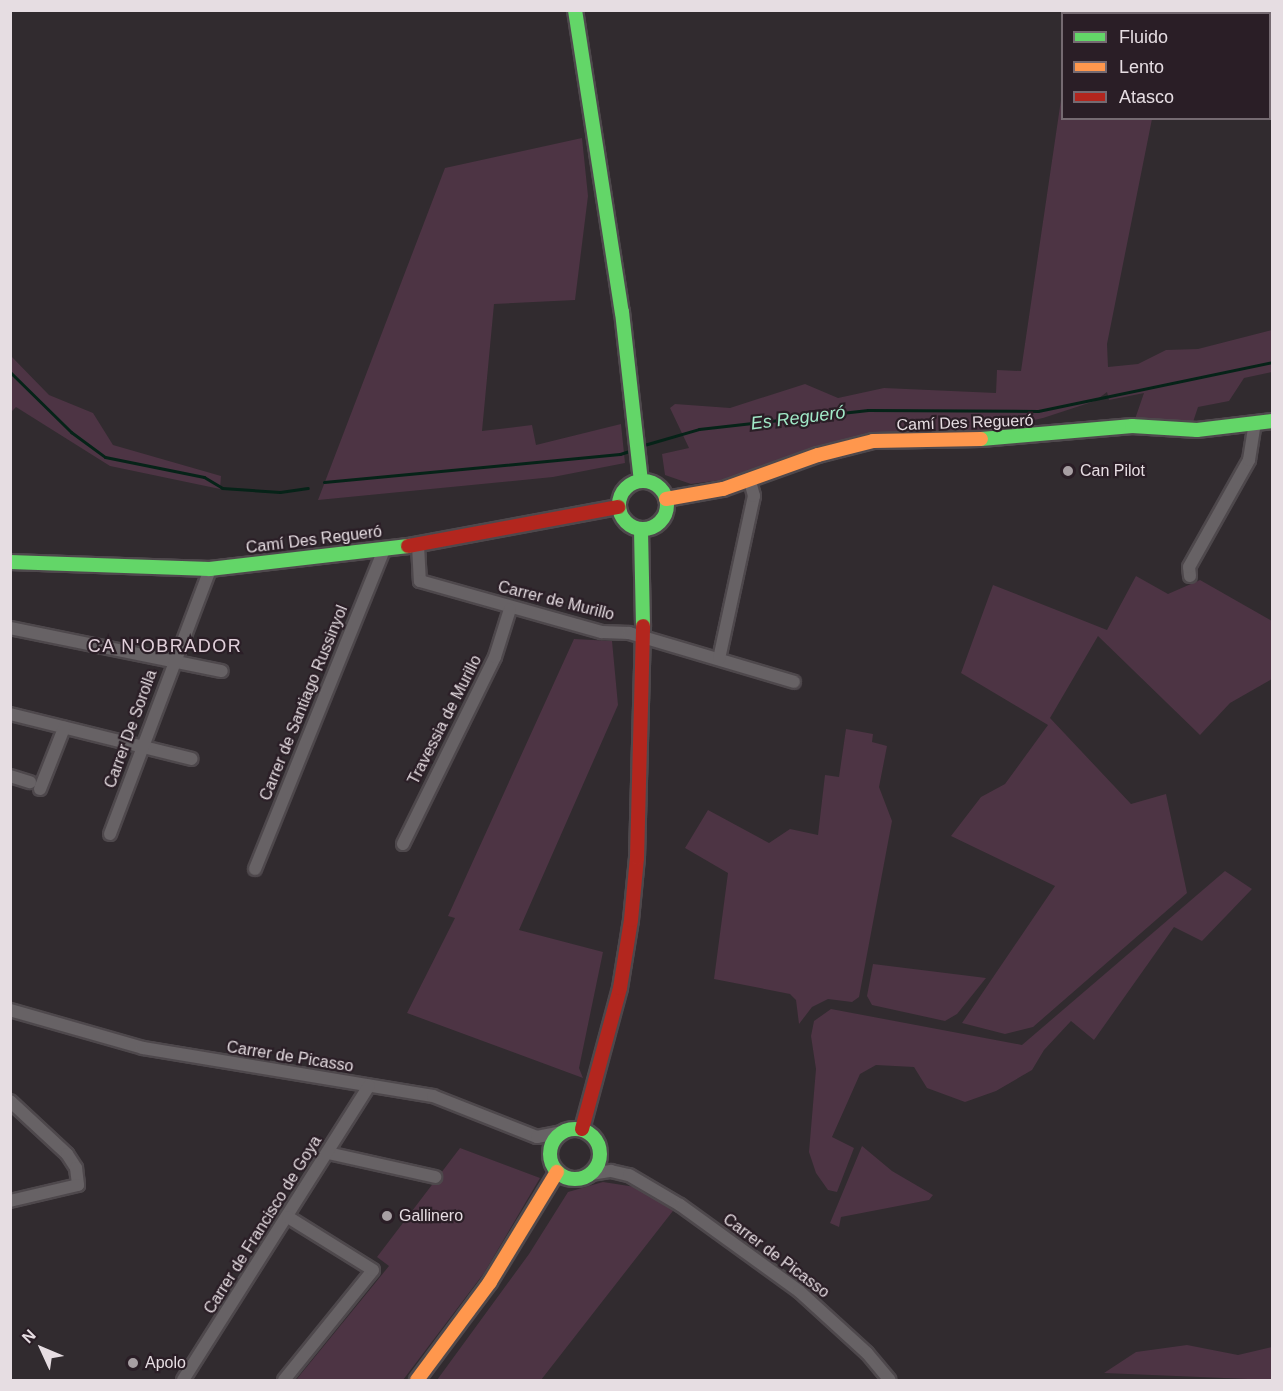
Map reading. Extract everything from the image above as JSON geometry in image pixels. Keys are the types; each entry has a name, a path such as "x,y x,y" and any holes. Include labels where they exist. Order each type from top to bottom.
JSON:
{"main road":[{"path":"575,10 638,436 641,481"},
{"name":"Camí Des Regueró","path":"666,499 750,481 818,455 873,441 1025,438 1132,426 1197,430 1272,421"},
{"path":"641,481 660,488 666,499 661,521 641,530 628,525 618,507 627,487 641,481"},
{"name":"Camí Des Regueró","path":"10,562 210,570 418,545 618,507"},
{"path":"582,1129 620,988 631,920 637,858 643,638 641,530"},
{"path":"582,1129 595,1137 600,1149 599,1162 591,1173 570,1179 557,1172 550,1150 562,1131 582,1129"},
{"path":"417,1380 490,1282 557,1172"}],"street":[{"path":"1190,576 1189,567 1249,459 1255,424"},
{"path":"719,659 754,496 750,481"},
{"name":"Carrer de Murillo","path":"418,545 420,580 510,609 643,638 794,682"},
{"name":"Carrer de Santiago Russinyol","path":"255,869 384,549"},
{"name":"Carrer De Sorolla","path":"110,834 210,570"},
{"name":"Travessia de Murillo","path":"403,844 495,657 510,609"},
{"path":"10,628 222,671"},
{"path":"10,714 192,759"},
{"path":"10,776 35,785 64,728"},
{"name":"Carrer de Picasso","path":"10,1010 143,1048 433,1096 537,1137 562,1131"},
{"name":"Carrer de Francisco de Goya","path":"183,1380 369,1086"},
{"path":"10,1101 67,1154 76,1168 78,1185 10,1201"},
{"path":"328,1152 435,1177"},
{"name":"Carrer de Picasso","path":"591,1173 610,1171 629,1175 680,1205 799,1292 867,1353 890,1380"},
{"path":"284,1380 373,1270 288,1217"}],"shaded area":[{"path":"1061,100 1061,120 1152,120 1107,344 1108,367 1138,364 1166,350 1198,349 1272,330 1272,372 1244,378 1229,401 1198,407 1193,422 1135,419 1144,393 1109,400 1107,392 1095,401 1043,418 989,430 914,430 865,436 751,476 691,484 665,475 662,454 689,448 670,408 675,404 730,408 805,384 838,398 884,388 996,393 997,370 1021,371"},
{"path":"582,138 588,196 575,300 494,304 482,431 532,425 536,445 621,424 625,463 553,477 318,500 445,168"},
{"path":"11,356 49,395 93,413 113,445 221,476 220,489 110,466 16,407 11,412"},
{"path":"1136,576 1168,594 1200,580 1272,621 1272,679 1230,703 1200,735 1098,636 1050,718 1131,804 1166,794 1187,893 1033,1027 1005,1034 962,1023 1055,886 951,836 981,797 1005,784 1048,725 961,673 993,585 1107,630"},
{"path":"574,639 612,641 618,705 519,930 603,952 579,1068 583,1078 407,1013 455,918 448,916"},
{"path":"846,729 873,734 872,742 887,746 879,787 892,821 859,997 852,1002 828,999 812,1007 799,1024 796,1000 790,994 714,979 728,873 685,848 708,810 769,843 790,829 818,835 825,775 839,777"},
{"path":"1225,871 1252,889 1202,941 1174,927 1094,1040 1071,1021 1044,1050 1032,1070 996,1091 965,1102 927,1088 914,1067 876,1065 860,1074 832,1137 854,1148 837,1192 828,1190 816,1173 809,1152 816,1069 811,1036 814,1021 831,1009 1022,1045"},
{"path":"873,964 986,978 957,1014 945,1021 872,1005 867,996"},
{"path":"862,1146 892,1171 933,1195 929,1200 841,1217 839,1227 830,1223"},
{"path":"460,1148 540,1178 484,1273 403,1380 296,1380 389,1266 377,1257"},
{"path":"603,1182 642,1188 676,1207 541,1380 437,1380 529,1254 568,1192"},
{"path":"1187,1345 1238,1355 1272,1347 1272,1380 1104,1373 1136,1352"}],"waterway":[{"name":"Es Regueró","path":"644,445 699,429 868,410 1038,411 1272,362"},
{"name":"Es Regueró","path":"10,372 71,432 105,457 204,477 222,488 280,492 308,488"},
{"name":"Es Regueró","path":"324,482 620,454 632,450"}],"traffic: fast":[{"path":"575,10 622,312 641,481"},
{"path":"981,439 1132,426 1197,430 1272,421"},
{"path":"638,481 648,481 663,491 667,505 663,519 657,525 648,529 638,529 623,519 619,510 619,500 629,485 638,481"},
{"path":"641,530 643,626"},
{"path":"10,562 210,569 408,546"},
{"path":"570,1129 580,1129 593,1136 600,1149 600,1154 600,1159 593,1172 580,1179 570,1179 561,1175 554,1168 550,1159 550,1149 554,1140 561,1133 570,1129"}],"traffic: slow":[{"path":"666,499 723,489 818,455 873,441 981,439"},
{"path":"417,1380 490,1282 557,1172"}],"traffic: jam":[{"path":"408,546 618,507"},
{"path":"582,1129 620,988 631,920 637,858 643,626"}],"place":[{"name":"Can Pilot","path":"1068,471"},
{"name":"Gallinero","path":"387,1216"},
{"name":"Apolo","path":"133,1363"}],"district":[{"name":"CA N'OBRADOR","path":"165,646"}]}
